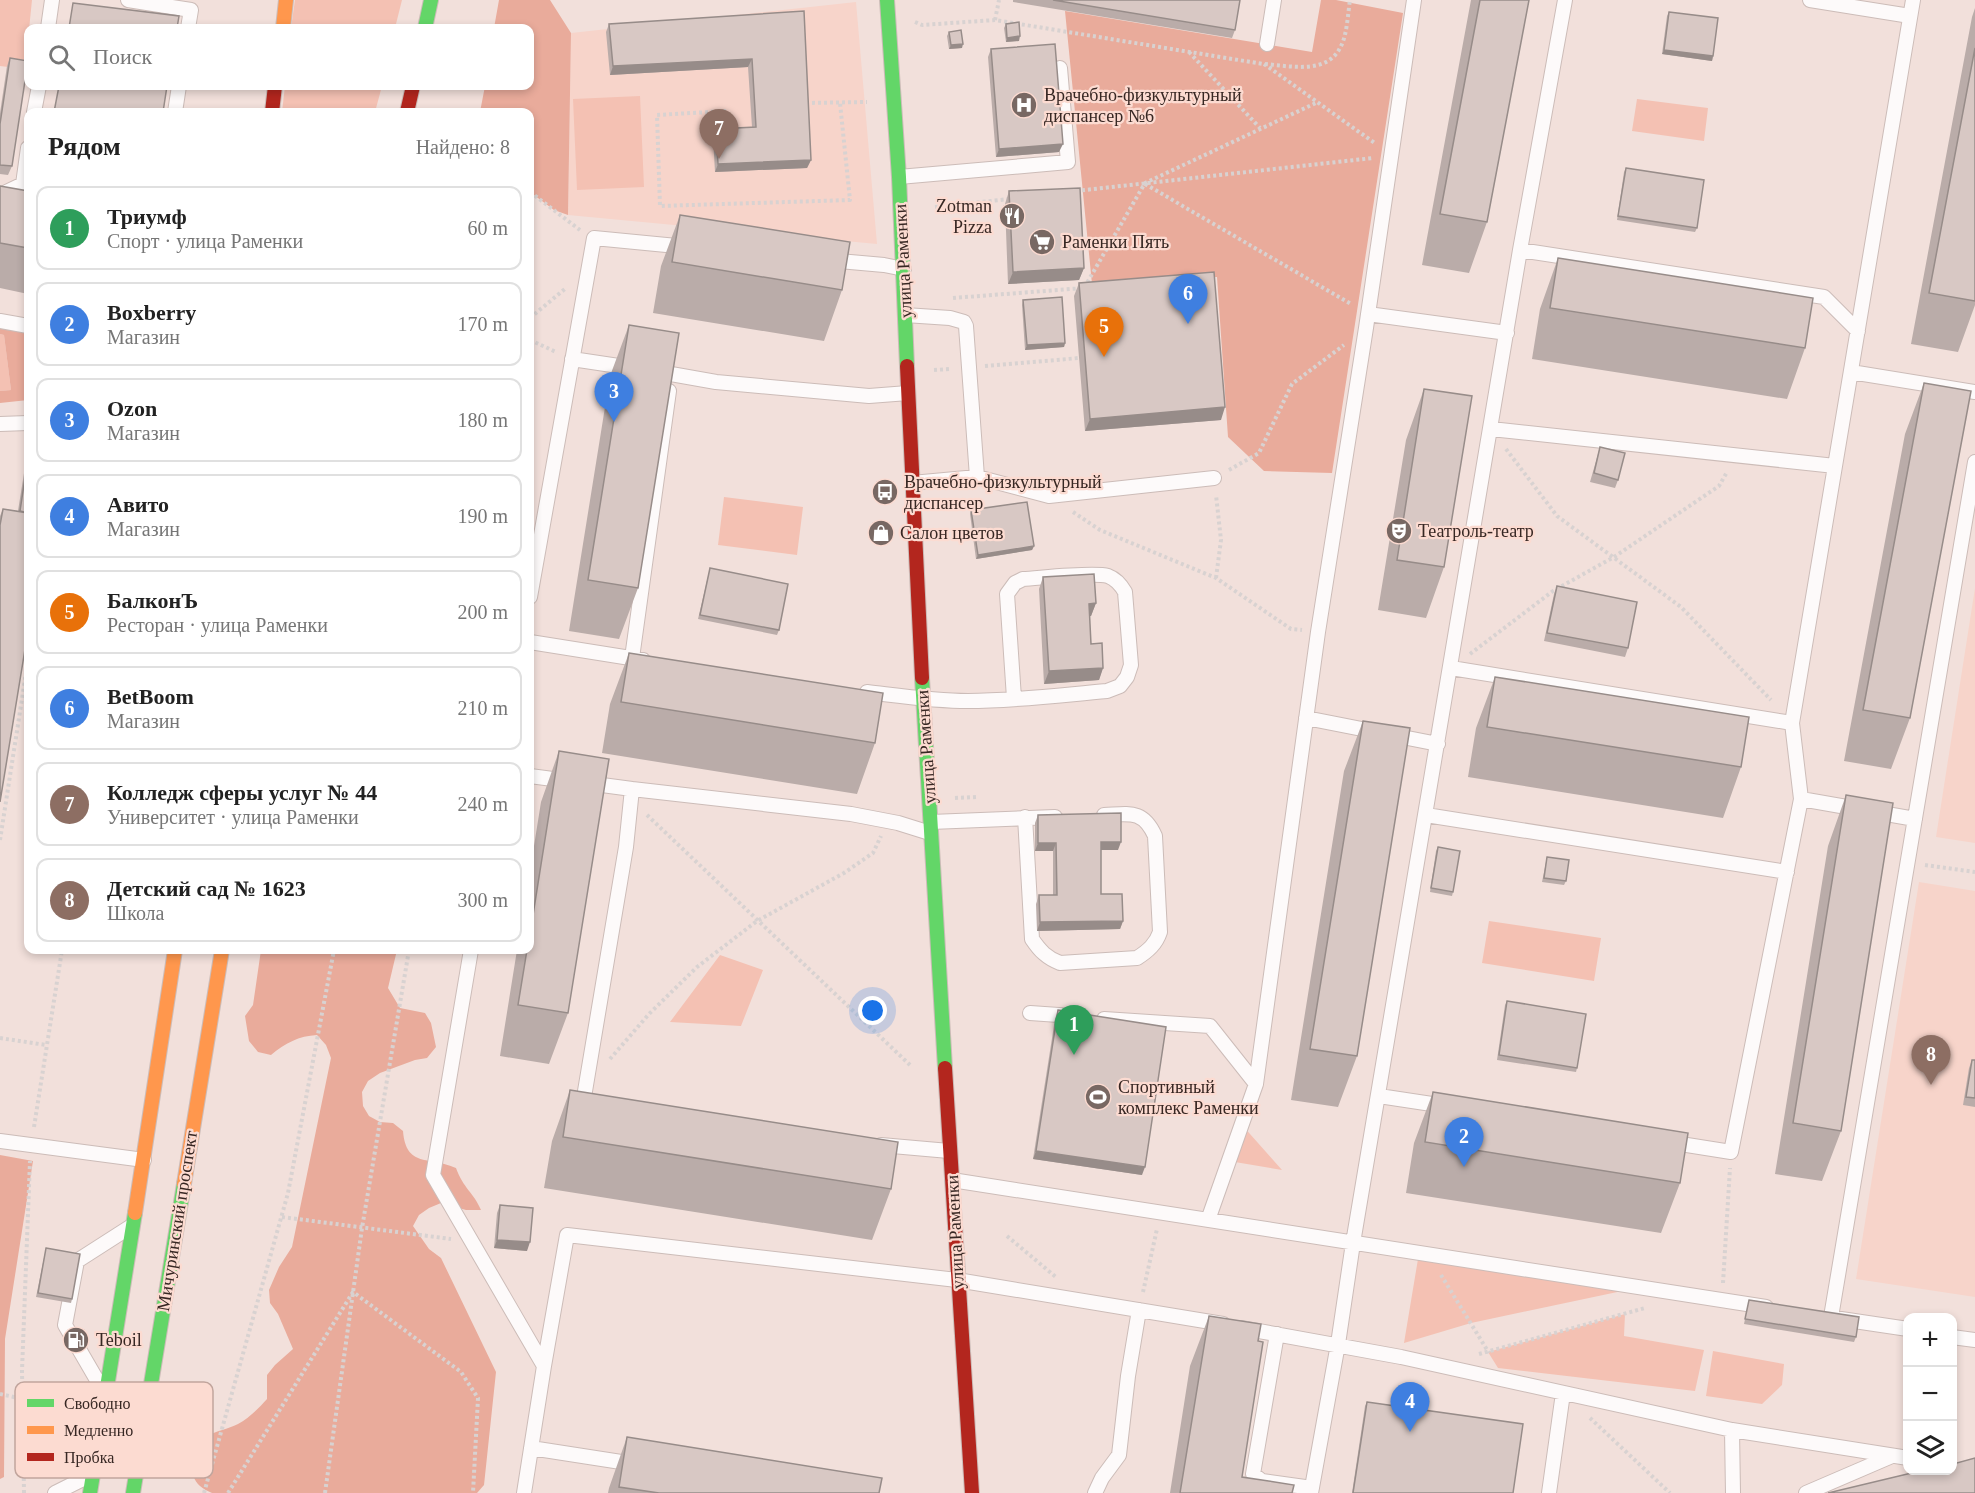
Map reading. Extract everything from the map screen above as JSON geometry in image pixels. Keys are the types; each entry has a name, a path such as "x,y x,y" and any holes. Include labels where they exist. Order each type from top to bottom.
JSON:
{"street":[{"path":"283,24 286,0"},
{"path":"426,24 431,0"},
{"name":"улица Раменки","path":"887,5 904,269 923,699 957,1280 972,1493"},
{"path":"272,108 275,90"},
{"path":"408,108 412,90"},
{"path":"108,1382 174,954"},
{"name":"Мичуринский проспект","path":"151,1382 221,954"},
{"path":"90,1493 92,1478"},
{"name":"Мичуринский проспект","path":"133,1493 135,1478"}],"lane":[{"path":"49,24 52,0"},
{"path":"128,0 191,10 189,24"},
{"path":"1267,44 1274,0"},
{"path":"1208,1220 1256,1084 1318,632 1414,0"},
{"path":"1277,1334 1253,1474 1262,1481 1312,1491 1565,0"},
{"path":"1810,0 1910,16"},
{"path":"1649,1139 1731,1152 1801,799 1792,723 1913,0"},
{"path":"899,177 1068,162 1060,68"},
{"path":"35,108 38,90"},
{"path":"175,108 178,90"},
{"path":"0,195 23,184 24,177"},
{"path":"534,574 594,238 698,248"},
{"path":"1521,250 1824,297 1858,331"},
{"path":"814,258 904,269"},
{"path":"905,315 950,318 964,322 966,326 977,477"},
{"path":"0,321 24,325"},
{"path":"1367,321 1507,333"},
{"path":"572,358 716,382 869,396 908,393"},
{"path":"1851,372 1975,392"},
{"path":"632,658 671,374"},
{"path":"0,424 24,423"},
{"path":"1491,429 1835,466"},
{"path":"1903,1328 1825,1316 1908,862 1975,462"},
{"path":"912,483 977,477 1049,496 1214,478"},
{"path":"855,690 923,699 969,701 1014,698 1107,691 1120,686 1127,677 1131,665 1125,592 1121,585 1115,580 1100,575 1023,579 1015,584 1007,594 1014,698"},
{"path":"534,643 652,661"},
{"path":"1451,668 1792,723"},
{"path":"1306,718 1438,744"},
{"path":"534,777 632,795 851,814 932,828 1025,818 1072,816"},
{"path":"593,1120 581,1119 626,847 632,795"},
{"path":"1801,799 1915,819"},
{"path":"1025,818 1032,939 1039,949 1049,959 1060,963 1137,958 1157,941 1160,932 1155,836 1150,825 1142,817 1132,814 1096,815"},
{"path":"1426,815 1787,873"},
{"path":"470,954 433,1175 544,1366"},
{"path":"1030,1013 1210,1026 1256,1084"},
{"path":"1379,1096 1461,1109"},
{"path":"0,1142 144,1160"},
{"path":"864,1143 950,1151"},
{"path":"952,1180 1783,1309"},
{"path":"98,1382 65,1325 77,1261 134,1224"},
{"path":"524,1493 567,1235 957,1280 1139,1310 1338,1344 1732,1430 1903,1457"},
{"path":"1095,1493 1102,1478 1119,1455 1128,1376 1139,1310"},
{"path":"1957,1338 1975,1340"},
{"path":"1549,1493 1563,1393"},
{"path":"1732,1430 1733,1493"},
{"path":"531,1448 652,1467"},
{"path":"1806,1493 1892,1456"},
{"path":"55,1493 85,1478"}],"path":[{"path":"995,20 999,0"},
{"path":"887,5 922,25 995,20 1264,64 1305,68 1328,60 1342,45 1350,0"},
{"path":"1264,64 1267,44"},
{"path":"1189,52 1260,128"},
{"path":"1264,64 1391,155"},
{"path":"805,103 868,102"},
{"path":"942,299 1084,288 1144,183 1318,102"},
{"path":"726,111 657,115 660,206 850,200 840,104"},
{"path":"1075,191 1391,155"},
{"path":"1144,183 1367,321 1292,384 1260,453 1214,478 1221,540 1216,578"},
{"path":"534,195 594,238"},
{"path":"935,207 1017,198"},
{"path":"534,315 588,269"},
{"path":"534,342 572,358"},
{"path":"1491,429 1557,516 1681,607 1792,723"},
{"path":"1451,668 1553,591 1614,557 1719,486 1736,455"},
{"path":"1049,496 1100,530 1216,578 1291,629"},
{"path":"0,840 24,686"},
{"path":"632,795 757,921 910,1065"},
{"path":"607,1062 697,967 757,921 844,873 873,853 888,822"},
{"path":"1908,862 1975,872"},
{"path":"22,1382 31,1146 61,954"},
{"path":"213,1461 288,1193 333,954"},
{"path":"325,1493 362,1228 408,954"},
{"path":"0,1038 46,1046"},
{"path":"1722,1300 1731,1152"},
{"path":"1139,1310 1161,1213"},
{"path":"282,1217 472,1242"},
{"path":"1007,1236 1059,1279"},
{"path":"1428,1254 1504,1380"},
{"path":"228,1493 353,1292"},
{"path":"353,1292 461,1372 478,1398 473,1493"},
{"path":"1478,1354 1647,1307"},
{"path":"0,1394 15,1397"},
{"path":"1588,1416 1670,1493"},
{"path":"24,1478 24,1493"},
{"path":"204,1493 208,1478"}],"shaded area":[{"path":"0,0 32,0 30,24 24,24 24,69 0,66"},
{"path":"295,0 402,0 396,24 292,24"},
{"path":"499,0 550,0 571,33 568,215 554,210 534,195 534,108 481,108 484,90 534,90 534,24 495,24"},
{"path":"1321,0 1336,0 1403,13 1332,473 1264,471 1228,437 1217,277 1092,284 1065,11 1312,52"},
{"path":"856,2 877,244 568,215 571,33"},
{"path":"285,90 381,90 376,108 282,108"},
{"path":"640,96 644,187 577,190 573,99"},
{"path":"1637,99 1708,108 1704,141 1632,131"},
{"path":"0,321 24,325 24,400 0,403 0,391 11,390 4,335 0,334"},
{"path":"0,334 4,335 11,390 0,391"},
{"path":"724,497 803,507 797,555 718,545"},
{"path":"1975,588 1975,843 1936,837"},
{"path":"1919,882 1975,891 1975,1297 1856,1279"},
{"path":"1489,921 1601,938 1594,981 1482,963"},
{"path":"260,954 396,954 388,988 400,1008 425,1013 431,1023 436,1047 427,1058 380,1073 368,1081 362,1092 363,1106 369,1116 380,1122 393,1123 403,1131 405,1143 414,1156 456,1168 481,1210 466,1210 441,1203 419,1215 413,1226 429,1249 441,1258 496,1372 484,1485 477,1493 212,1493 200,1486 195,1478 213,1478 213,1433 242,1422 261,1406 267,1399 267,1375 293,1349 278,1314 270,1303 269,1290 279,1267 292,1247 331,1058 326,1045 317,1035 293,1041 271,1055 258,1052 249,1041 245,1016 253,1005"},
{"path":"720,955 763,970 741,1026 670,1022"},
{"path":"1242,1125 1282,1170 1229,1161"},
{"path":"0,1155 33,1161 5,1339 4,1477 0,1479"},
{"path":"1419,1253 1641,1287 1471,1323 1404,1343"},
{"path":"1625,1314 1624,1336 1704,1350 1695,1391 1498,1368 1488,1352"},
{"path":"1713,1351 1784,1364 1782,1385 1762,1404 1706,1396"}],"building":[{"path":"1053,0 1240,0 1235,30"},
{"path":"1480,0 1529,0 1487,222 1440,214"},
{"path":"73,3 179,16 178,24 70,24"},
{"path":"804,11 811,160 718,164 716,129 756,127 752,59 613,66 609,24"},
{"path":"1669,12 1718,18 1713,56 1664,50"},
{"path":"1019,22 1020,36 1007,38 1006,24"},
{"path":"961,30 963,44 951,45 949,32"},
{"name":"Врачебно-физкультурный диспансер №6","path":"1055,44 1063,144 999,149 991,49"},
{"path":"1975,48 1975,301 1929,293"},
{"path":"10,58 24,60 24,87 12,166 0,165 0,124"},
{"path":"58,90 166,90 164,108 55,108"},
{"path":"1626,168 1704,180 1697,228 1618,216"},
{"path":"0,186 24,190 24,247 0,243"},
{"name":"Раменки Пять","path":"1080,188 1084,268 1013,272 1009,191"},
{"path":"680,215 850,242 842,290 672,262"},
{"path":"1558,258 1813,298 1805,348 1550,308"},
{"path":"1214,272 1225,407 1090,419 1079,283"},
{"path":"1062,297 1065,343 1027,345 1023,300"},
{"path":"629,325 679,333 638,588 588,580"},
{"path":"1924,383 1971,391 1910,718 1863,710"},
{"path":"1424,389 1472,396 1444,567 1397,560"},
{"path":"1600,447 1625,453 1618,480 1594,473"},
{"path":"24,484 24,512 20,511"},
{"path":"1027,502 1034,546 978,555 971,510"},
{"path":"3,509 24,512 24,655 0,802 0,525"},
{"path":"710,568 788,584 779,630 700,615"},
{"path":"1094,574 1096,603 1089,604 1091,644 1102,643 1103,668 1049,671 1043,577"},
{"path":"1557,586 1637,602 1628,648 1547,633"},
{"path":"629,653 883,693 875,743 621,702"},
{"path":"1495,677 1749,717 1741,767 1487,727"},
{"path":"1363,721 1410,728 1357,1056 1310,1049"},
{"path":"559,751 609,759 568,1013 518,1005 526,954 534,954 534,909"},
{"path":"1846,795 1893,803 1841,1131 1793,1123"},
{"path":"1121,813 1121,842 1101,842 1101,894 1122,894 1123,921 1040,922 1039,895 1057,895 1056,843 1038,843 1038,815"},
{"path":"1438,847 1460,851 1453,892 1431,888"},
{"path":"1547,857 1569,860 1566,881 1544,878"},
{"path":"1507,1001 1586,1014 1577,1068 1499,1055"},
{"name":"Спортивный комплекс Раменки","path":"1058,1010 1166,1027 1145,1167 1036,1151"},
{"path":"1972,1060 1975,1060 1975,1098 1966,1097"},
{"path":"570,1090 898,1142 891,1189 563,1137"},
{"path":"1433,1092 1688,1133 1680,1183 1425,1142"},
{"path":"500,1205 533,1208 530,1242 497,1240"},
{"path":"46,1248 80,1254 72,1299 38,1293"},
{"path":"1749,1300 1859,1317 1856,1337 1745,1319"},
{"path":"1209,1316 1261,1324 1258,1341 1263,1342 1242,1477 1294,1485 1292,1493 1180,1493"},
{"path":"1367,1402 1523,1424 1513,1493 1353,1493"},
{"path":"627,1437 882,1478 879,1493 659,1493 619,1487"},
{"path":"1975,1458 1975,1493 1828,1493 1903,1475 1957,1475 1957,1463"}],"traffic: fast":[{"path":"426,24 431,0"},
{"path":"887,0 899,177 907,366"},
{"path":"922,678 945,1068"},
{"path":"151,1382 184,1184"},
{"path":"108,1382 135,1213"},
{"path":"90,1493 92,1478"},
{"path":"133,1493 135,1478"}],"traffic: slow":[{"path":"283,24 286,0"},
{"path":"135,1213 174,954"},
{"path":"184,1184 221,954"}],"traffic: jam":[{"path":"272,108 275,90"},
{"path":"408,108 412,90"},
{"path":"907,366 922,678"},
{"path":"945,1068 972,1493"}],"place":[{"name":"Врачебно-физкультурный диспансер №6","path":"1024,105"},
{"name":"Колледж сферы услуг № 44","path":"719,159"},
{"name":"Zotman Pizza","path":"1012,216"},
{"name":"Раменки Пять","path":"1042,242"},
{"name":"BetBoom","path":"1188,324"},
{"name":"БалконЪ","path":"1104,357"},
{"name":"Ozon","path":"614,422"},
{"name":"Врачебно-физкультурный диспансер","path":"885,492"},
{"name":"Театроль-театр","path":"1399,531"},
{"name":"Салон цветов","path":"881,533"},
{"name":"Триумф","path":"1074,1055"},
{"name":"Детский сад № 1623","path":"1931,1085"},
{"name":"Спортивный комплекс Раменки","path":"1098,1097"},
{"name":"Boxberry","path":"1464,1167"},
{"name":"Teboil","path":"76,1340"},
{"name":"Авито","path":"1410,1432"}]}
